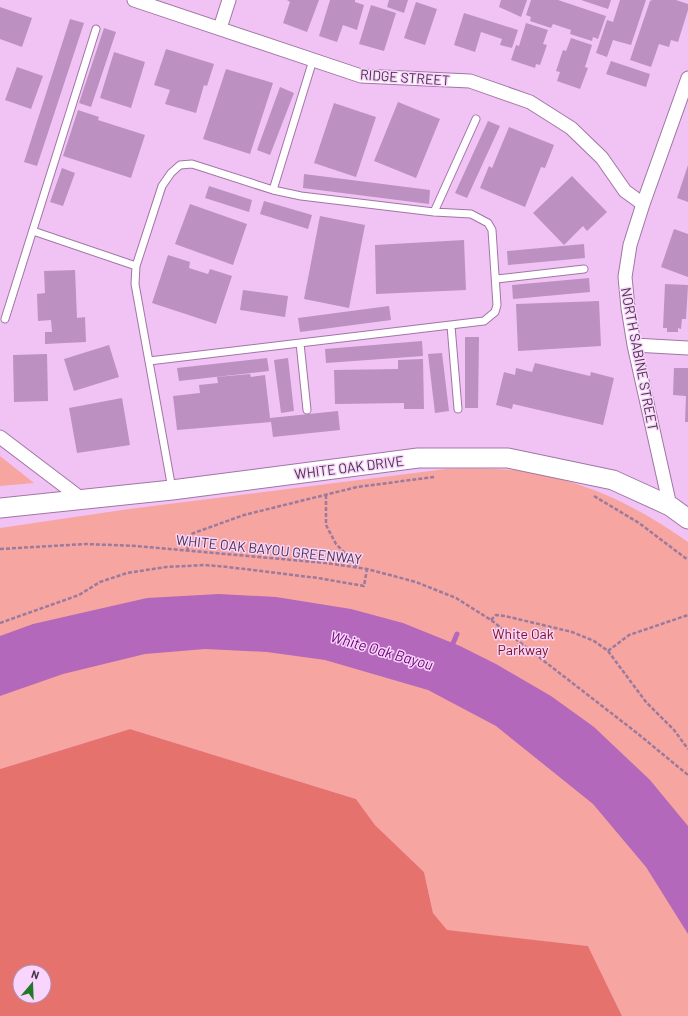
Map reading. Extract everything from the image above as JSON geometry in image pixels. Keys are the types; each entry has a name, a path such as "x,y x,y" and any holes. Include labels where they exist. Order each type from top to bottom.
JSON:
{"main road":[{"name":"WHITE OAK DRIVE","path":"0,508 172,490 418,458 508,458 613,480 670,506 688,519"}],"street":[{"name":"RIDGE STREET","path":"134,0 361,76 470,81 530,102 571,128 602,158 625,191 643,204"},
{"path":"220,28 229,0"},
{"name":"NORTH SABINE STREET","path":"670,506 634,345 625,277 630,246 643,204 688,78"},
{"path":"634,345 688,348"},
{"path":"0,437 83,500"}],"lane":[{"path":"5,319 96,29"},
{"path":"272,190 314,60"},
{"path":"434,212 476,119"},
{"path":"149,361 484,321 495,312 497,304 492,230 488,223 471,214 434,212 301,196 272,190 192,164 180,165 171,173 162,186 136,266 135,284 172,490"},
{"path":"33,231 136,266"},
{"path":"496,279 584,269"},
{"path":"451,326 458,409"},
{"path":"300,343 307,410"}],"path":[{"path":"187,551 191,534 244,515 357,487 440,477"},
{"path":"326,495 326,525 336,544 358,568"},
{"path":"591,495 639,523 688,560"},
{"name":"WHITE OAK BAYOU GREENWAY","path":"0,549 86,544 187,551 367,569 416,582 456,598 491,620 637,733 688,775"},
{"path":"0,624 79,595 108,579 146,569 205,565 318,578 364,586 367,569"},
{"path":"608,651 629,635 688,615"},
{"path":"491,620 496,616 505,616 572,632 594,641 608,651 646,702 674,730 688,749"}],"green space":[{"path":"0,456 34,483 0,486"},
{"name":"White Oak Parkway","path":"446,469 496,469 534,472 566,481 620,501 671,530 688,542 688,1016 622,1016 588,946 447,931 433,913 424,872 375,825 356,799 130,729 0,769 0,528 129,509"}],"shaded area":[{"path":"130,729 356,799 375,825 424,872 433,913 447,930 588,946 622,1016 0,1016 0,769"}],"water":[{"name":"White Oak Bayou","path":"219,594 276,597 351,609 403,623 460,646 496,664 551,696 594,727 650,780 688,826 688,934 646,867 593,804 496,726 428,690 325,660 267,652 205,649 145,654 63,674 0,696 0,636 33,624 147,598"}],"building":[{"path":"287,0 319,0 307,32 283,23 290,2"},
{"path":"330,0 355,0 355,2 364,5 357,30 343,25 337,42 319,36"},
{"path":"389,0 408,0 404,13 387,7"},
{"path":"501,0 527,0 521,17 499,7"},
{"path":"531,0 558,0 606,16 598,39 593,37 592,41 570,34 571,30 553,24 551,28 530,21 531,17 526,15"},
{"path":"581,0 611,0 608,9"},
{"path":"620,0 646,0 631,45 613,40 607,57 596,53 607,20 613,22"},
{"path":"676,0 688,4 688,10 678,42 671,40 669,47 659,44 651,67 630,60 650,1"},
{"path":"416,2 437,9 425,45 404,38"},
{"path":"371,5 396,13 384,51 359,44"},
{"path":"0,7 32,18 22,47 0,39"},
{"path":"464,13 518,30 512,48 500,45 502,39 481,32 475,52 454,45"},
{"path":"70,19 84,23 37,166 24,162"},
{"path":"526,23 548,30 543,44 547,45 540,65 536,64 535,68 511,60 516,45 519,46"},
{"path":"104,28 116,32 91,107 79,103"},
{"path":"571,38 592,45 585,67 588,68 580,89 557,81 560,72 556,71 563,50 566,51"},
{"path":"166,49 214,64 207,86 204,85 196,113 165,104 170,90 154,85"},
{"path":"114,52 145,62 131,108 100,98"},
{"path":"611,61 650,74 646,87 606,74"},
{"path":"17,67 43,76 31,109 5,100"},
{"path":"226,69 273,83 250,154 203,139"},
{"path":"280,87 294,93 270,155 257,150"},
{"path":"398,102 440,119 416,178 374,161"},
{"path":"334,103 376,117 356,177 314,163"},
{"path":"78,110 99,117 98,120 145,135 131,178 63,156"},
{"path":"488,121 500,126 467,198 455,193"},
{"path":"509,127 554,145 545,168 541,167 525,207 480,188 489,166 492,168"},
{"path":"688,165 688,202 677,198"},
{"path":"62,168 75,173 63,206 50,202"},
{"path":"304,174 430,190 429,204 303,188"},
{"path":"572,176 607,212 587,231 583,226 564,245 533,213"},
{"path":"209,186 252,200 249,212 205,198"},
{"path":"264,201 312,215 308,229 260,214"},
{"path":"190,204 247,224 233,265 175,244"},
{"path":"320,216 365,225 349,308 304,299"},
{"path":"674,229 688,234 688,277 661,267"},
{"path":"464,240 466,290 376,294 375,245"},
{"path":"584,244 585,258 508,265 507,251"},
{"path":"168,255 190,262 189,268 208,274 210,269 232,276 216,324 152,303"},
{"path":"75,270 77,318 85,317 86,342 45,344 45,332 52,332 51,320 38,321 37,294 45,293 44,271"},
{"path":"589,278 590,292 513,299 512,285"},
{"path":"665,284 688,285 686,319 682,319 681,329 678,328 678,332 667,332 667,328 663,328"},
{"path":"243,290 288,296 285,317 240,310"},
{"path":"599,301 601,346 518,351 516,304"},
{"path":"389,306 391,320 300,332 298,318"},
{"path":"465,337 479,337 478,408 465,408"},
{"path":"422,341 423,356 326,363 325,349"},
{"path":"109,345 119,377 74,391 64,359"},
{"path":"442,353 449,411 435,413 428,354"},
{"path":"47,354 48,401 14,402 13,355"},
{"path":"267,358 269,371 179,381 177,368"},
{"path":"288,358 294,411 281,413 274,360"},
{"path":"423,359 424,409 404,409 404,403 335,404 334,370 398,369 398,360"},
{"path":"535,363 590,376 591,372 614,378 603,425 513,404 512,409 496,405 504,372 515,375 516,368 532,372"},
{"path":"674,368 688,368 688,422 685,422 686,396 673,395"},
{"path":"250,374 251,377 265,375 270,418 338,411 340,430 273,437 271,422 177,430 173,396 200,393 199,385 218,383 217,377"},
{"path":"122,398 130,445 77,453 69,408"}],"waterway":[{"path":"451,648 457,634"}]}
